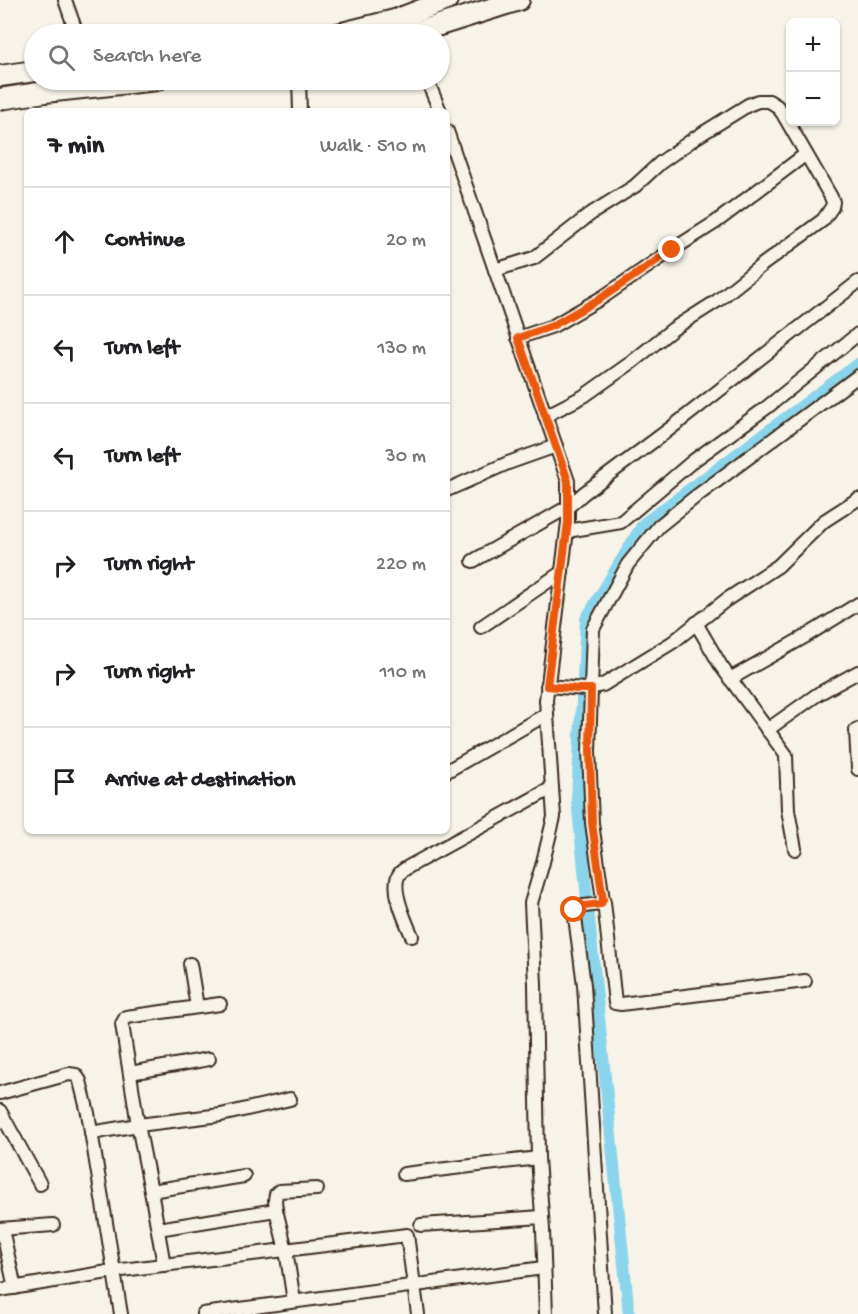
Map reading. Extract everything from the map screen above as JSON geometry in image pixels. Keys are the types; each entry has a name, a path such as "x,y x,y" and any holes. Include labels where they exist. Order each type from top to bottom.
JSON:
{"main road":[{"path":"405,24 447,0"},
{"path":"443,24 519,0"},
{"path":"0,76 24,72"},
{"path":"0,99 64,90"}],"street":[{"path":"65,0 73,24"},
{"path":"299,90 300,108"},
{"path":"431,90 439,108"},
{"path":"495,270 534,258 592,213 635,186 660,163 695,138 748,105 759,101 769,101 777,106 831,197 829,212 823,220 717,301 673,329 632,363 584,396 545,416"},
{"path":"450,140 568,481 567,531 546,700 554,817 531,903 538,1158 546,1314"},
{"path":"518,338 552,326 603,297 716,222 806,154"},
{"path":"473,561 568,507 858,282"},
{"path":"567,531 621,522 693,461 766,408 858,334"},
{"path":"592,904 590,751 584,689 593,629 628,564 659,526 857,378"},
{"path":"450,489 507,463 556,446"},
{"path":"547,686 584,689 603,686 673,642 726,600 777,566 824,521 858,498"},
{"path":"481,627 562,572"},
{"path":"730,679 858,604"},
{"path":"696,623 721,666 786,755 788,810 795,849"},
{"path":"767,730 818,694 858,672"},
{"path":"450,769 547,714"},
{"path":"858,729 856,730 858,769"},
{"path":"412,936 399,902 397,883 399,874 552,788"},
{"path":"605,1314 584,985 574,910 576,907 604,902 615,1003 805,981"},
{"path":"190,964 197,1007"},
{"path":"164,1265 122,1024 126,1017 220,1004"},
{"path":"130,1073 209,1059"},
{"path":"0,1093 69,1074 76,1075 80,1081 91,1133 121,1314"},
{"path":"91,1133 221,1115 290,1099"},
{"path":"0,1111 40,1184"},
{"path":"404,1174 538,1158"},
{"path":"151,1191 244,1176"},
{"path":"304,1314 298,1301 275,1200 279,1191 317,1190"},
{"path":"158,1228 276,1210"},
{"path":"422,1226 542,1217"},
{"path":"15,1288 1,1229 53,1225"},
{"path":"0,1290 114,1271 407,1235 418,1314"},
{"path":"203,1314 543,1268"}],"waterway":[{"path":"629,1314 577,800 586,619 643,524 858,364"}],"route":[{"path":"574,910 581,905 603,902 592,823 591,689 547,686 568,522 568,481 518,338 552,326 603,297 672,250"}]}
